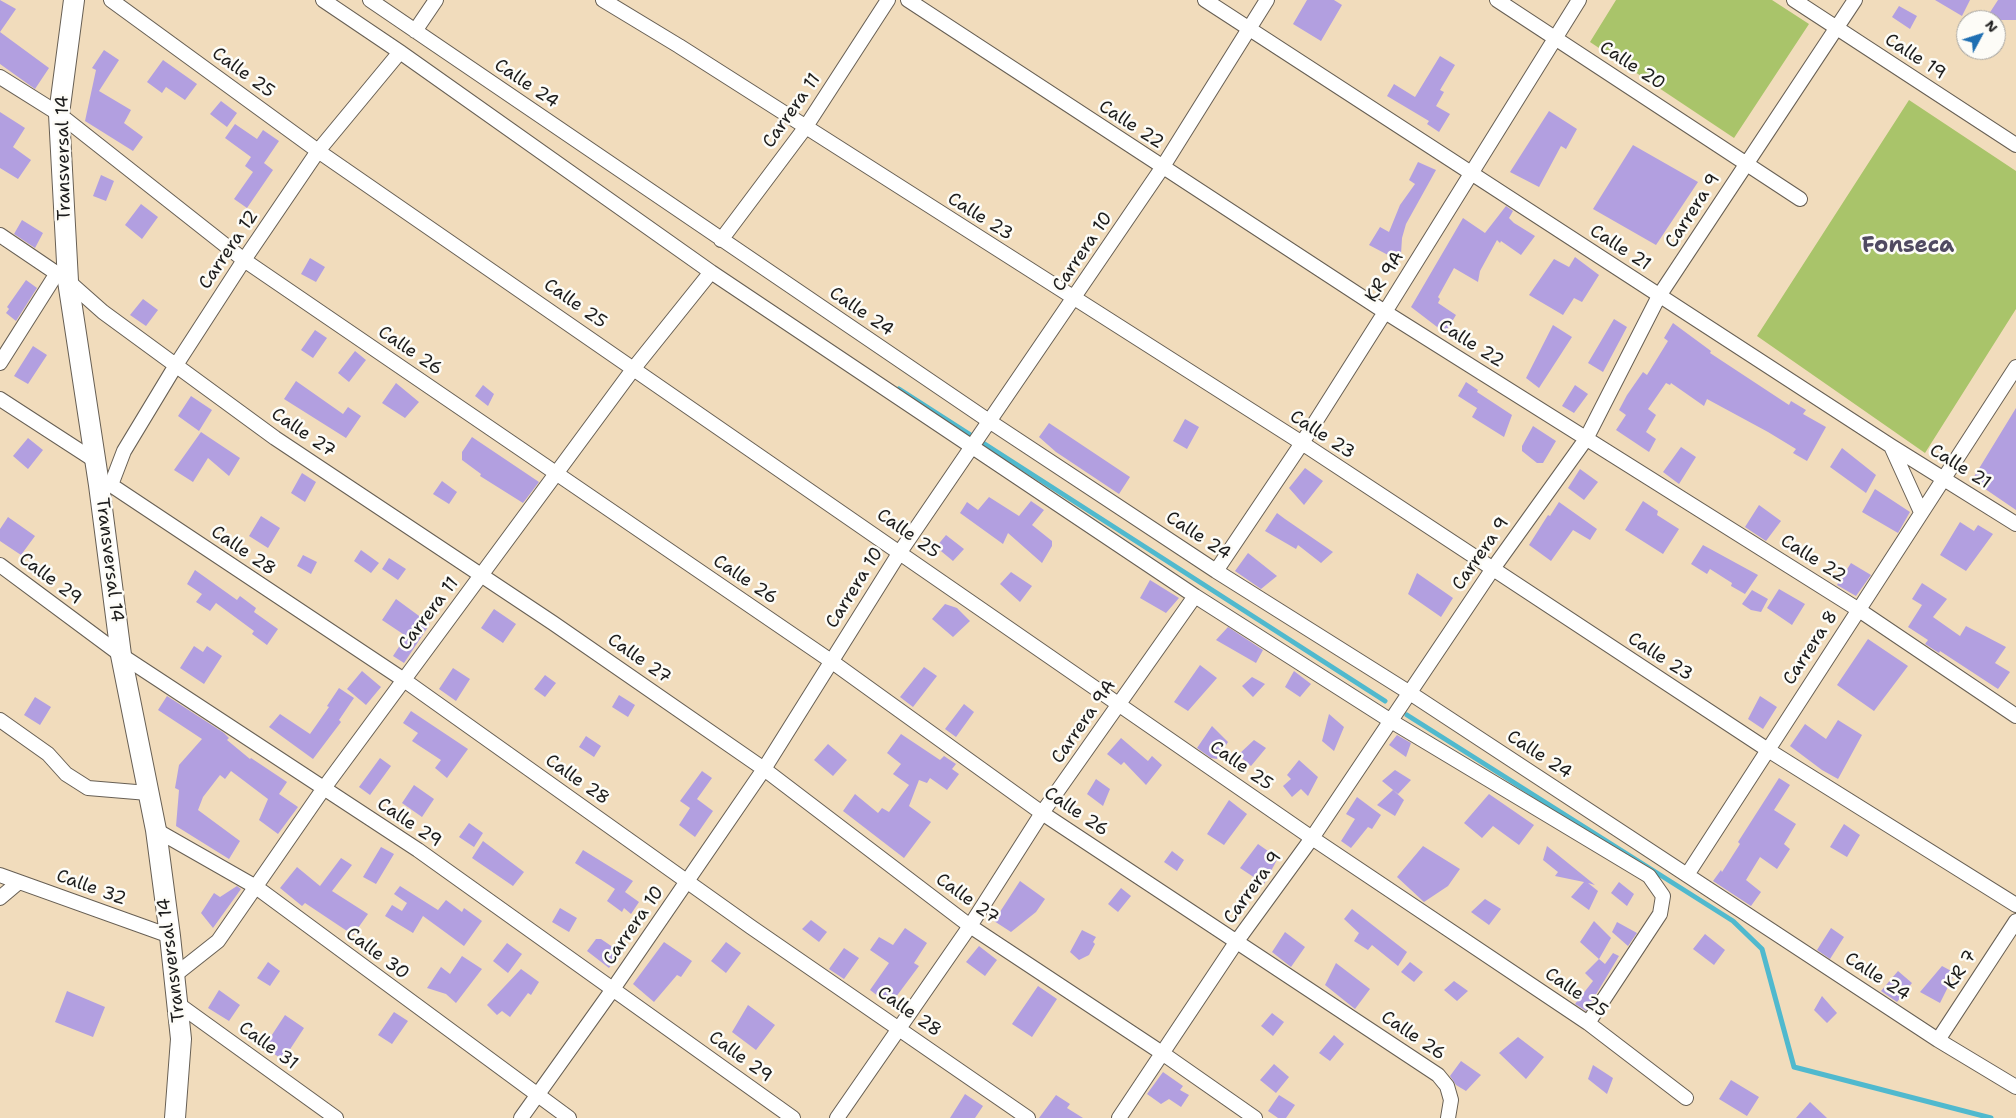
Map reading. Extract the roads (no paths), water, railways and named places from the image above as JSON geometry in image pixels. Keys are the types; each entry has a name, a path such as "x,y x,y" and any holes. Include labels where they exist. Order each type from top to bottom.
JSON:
{"street":[{"name":"Transversal 14","path":"74,0 60,114 62,277 94,460 105,485 121,655 156,830 175,976 181,1039 175,1118"},
{"name":"Calle 25","path":"111,0 318,151 1312,838 1588,1023 1686,1098"},
{"path":"323,0 400,52 711,272 1195,596 1392,721 1649,876 1664,896 1660,914 1588,1023"},
{"name":"Calle 24","path":"370,0 988,423 1216,571 1410,693 1938,1040 2016,1087"},
{"path":"415,31 436,0"},
{"name":"Calle 23","path":"604,0 1302,444 1768,750 2016,905"},
{"name":"Carrera 11","path":"721,240 805,128 888,0"},
{"name":"Calle 22","path":"908,0 1162,168 1385,312 1858,610 2016,716"},
{"name":"Calle 21","path":"1204,0 1891,446 2016,524"},
{"name":"Carrera 10","path":"522,1118 688,882 764,769 900,552 1162,168 1267,0"},
{"name":"Calle 20","path":"1497,0 1800,199"},
{"name":"KR 9A","path":"1216,571 1302,444 1473,174 1580,0"},
{"name":"Calle 19","path":"1794,0 2016,145"},
{"name":"Carrera 9","path":"1119,1118 1237,941 1312,838 1392,721 1492,570 1586,439 1659,296 1854,0"},
{"name":"Carrera 12","path":"105,485 176,364 318,151 400,52"},
{"name":"Calle 26","path":"0,77 60,114 244,260 831,661 1042,813 1438,1075 1447,1086 1451,1100 1448,1118"},
{"name":"Calle 27","path":"0,235 62,277 103,312 275,438 481,575 764,769 970,926 1162,1053 1255,1118"},
{"name":"Carrera 11","path":"175,976 218,941 324,788 634,368 711,272"},
{"path":"0,363 62,277"},
{"name":"Carrera 8","path":"1687,875 2016,367"},
{"path":"0,399 94,460"},
{"path":"1891,446 1921,512"},
{"name":"Calle 28","path":"105,485 404,680 688,882 1028,1118"},
{"name":"Calle 29","path":"0,565 121,655 418,850 793,1118"},
{"name":"Carrera 9A","path":"837,1118 970,926 1042,813 1195,596"},
{"path":"0,720 48,754 66,774 88,788 148,793"},
{"name":"Calle 30","path":"156,830 256,887 536,1096 569,1118"},
{"name":"Calle 32","path":"0,875 170,936"},
{"path":"0,898 19,882"},
{"name":"KR 7","path":"1938,1040 2016,921"},
{"name":"Calle 31","path":"178,1004 336,1118"}],"waterway":[{"path":"899,389 1385,701"},
{"path":"1407,715 1733,921 1762,949 1794,1067 1991,1118"}],"district":[{"name":"Fonseca","path":"1908,246"}]}
